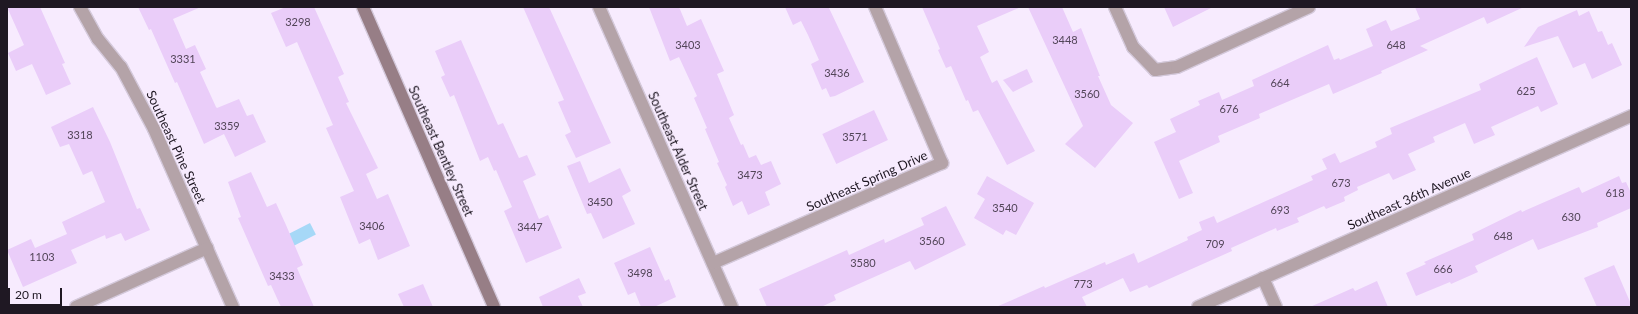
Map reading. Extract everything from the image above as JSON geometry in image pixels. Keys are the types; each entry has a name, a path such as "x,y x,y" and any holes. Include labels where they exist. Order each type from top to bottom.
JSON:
{"street":[{"name":"Southeast Pine Street","path":"80,7 98,39 121,67 154,128 233,307"},
{"name":"Southeast Bentley Street","path":"363,7 494,307"},
{"name":"Southeast Alder Street","path":"599,7 732,307"},
{"name":"Southeast Spring Drive","path":"713,263 942,163 875,7"},
{"path":"1115,7 1133,46 1155,70 1177,67 1310,7"},
{"name":"Southeast 36th Avenue","path":"1198,307 1631,116"},
{"path":"76,307 208,248"},
{"path":"1263,278 1276,307"}],"water":[{"path":"310,223 316,235 291,247 285,236"}],"building":[{"path":"7,7 40,7 65,63 62,64 71,84 46,95 32,64 16,71 8,53 24,45"},
{"path":"138,7 201,7 173,19 186,49 195,45 206,69 200,72 216,107 217,108 239,99 247,116 253,114 266,142 235,157 224,134 204,144 177,82 175,83 151,29 149,30"},
{"path":"286,7 314,7 344,74 338,77 349,102 346,103 378,168 366,174 377,199 388,194 410,246 378,260 370,239 359,244 340,197 354,191 326,128 333,125 297,42 286,47 271,13"},
{"path":"523,7 549,7 611,143 576,158 565,135 571,132 558,102 564,100"},
{"path":"649,7 679,7 687,26 701,19 724,71 717,74 734,115 729,118 741,145 743,144 749,158 756,155 761,165 771,161 781,184 765,192 770,205 748,215 742,201 733,206 725,187 727,185 717,163 719,162 705,129 707,128 694,98 697,96 679,57 670,61"},
{"path":"785,7 830,7 829,8 864,82 830,97 826,88 822,90 811,64 819,60 808,35 801,21 793,25"},
{"path":"922,7 1021,7 977,26 989,52 980,57 992,83 997,80 1035,151 1007,165 978,110 973,112 968,100 966,101 951,66 946,68 938,50 940,49"},
{"path":"1028,7 1062,7 1073,32 1081,28 1100,76 1098,76 1111,105 1133,123 1095,168 1065,144 1083,126"},
{"path":"1164,7 1213,7 1173,27"},
{"path":"1415,7 1524,7 1487,24 1484,17 1420,46 1428,50 1381,71 1382,73 1333,94 1329,84 1259,114 1260,118 1218,136 1220,142 1179,161 1193,193 1179,199 1154,142 1176,132 1170,119 1200,105 1198,101 1219,92 1222,100 1254,86 1252,80 1328,45 1334,60 1339,58 1340,60 1373,46 1366,29 1386,20 1391,31 1420,19"},
{"path":"1577,10 1579,16 1589,11 1598,32 1602,31 1608,45 1612,43 1622,65 1592,79 1585,63 1573,68 1558,36 1524,47 1538,27"},
{"path":"461,40 498,125 503,123 519,158 527,155 536,175 523,181 539,219 548,215 562,248 526,263 504,211 512,207 496,170 494,171 488,157 480,161 454,95 450,97 441,77 445,75 435,51"},
{"path":"1537,57 1558,104 1541,112 1538,106 1491,127 1495,135 1474,144 1465,123 1433,137 1435,142 1408,154 1416,170 1393,180 1389,173 1357,187 1358,190 1344,197 1345,201 1326,209 1324,206 1297,218 1299,222 1277,231 1276,228 1231,248 1232,251 1149,288 1147,285 1130,292 1123,278 1082,297 1087,307 996,307 1105,262 1106,265 1134,253 1138,263 1188,240 1187,237 1202,230 1199,222 1214,216 1217,223 1313,180 1311,176 1327,169 1322,159 1335,153 1340,163 1377,147 1375,142 1392,134 1390,128 1481,90 1479,84"},
{"path":"1027,69 1033,82 1013,92 1003,80"},
{"path":"93,107 110,142 137,209 140,208 150,230 125,241 121,233 106,239 105,235 71,250 77,263 23,287 7,250 31,239 35,248 67,234 62,222 105,202 92,171 83,175 69,144 60,147 51,127"},
{"path":"874,110 888,140 836,164 822,134"},
{"path":"580,161 589,183 620,168 631,191 622,196 635,224 603,239 591,213 587,214 567,166"},
{"path":"251,172 267,207 276,203 303,265 297,268 314,307 281,307 271,285 268,286 238,218 241,217 228,182"},
{"path":"987,176 1034,203 1016,235 1006,230 1003,235 974,218 985,199 977,194"},
{"path":"1619,176 1622,183 1626,182 1631,193 1631,208 1597,223 1598,227 1538,250 1533,239 1475,266 1478,272 1451,284 1450,282 1416,296 1406,273 1426,264 1424,262 1474,240 1472,234 1521,210 1522,212 1579,187 1582,193"},
{"path":"946,206 966,245 915,270 910,261 834,295 836,300 821,307 767,307 759,289 847,250 849,255 884,239 885,243 924,225 921,218"},
{"path":"650,247 665,281 669,279 676,297 654,307 641,307 635,292 628,295 614,263"},
{"path":"1614,265 1631,307 1597,307 1584,278"},
{"path":"579,278 586,293 578,296 583,307 543,307 539,297"},
{"path":"1377,281 1388,307 1310,307 1353,288 1355,291"},
{"path":"423,284 433,307 404,307 398,294"}]}
